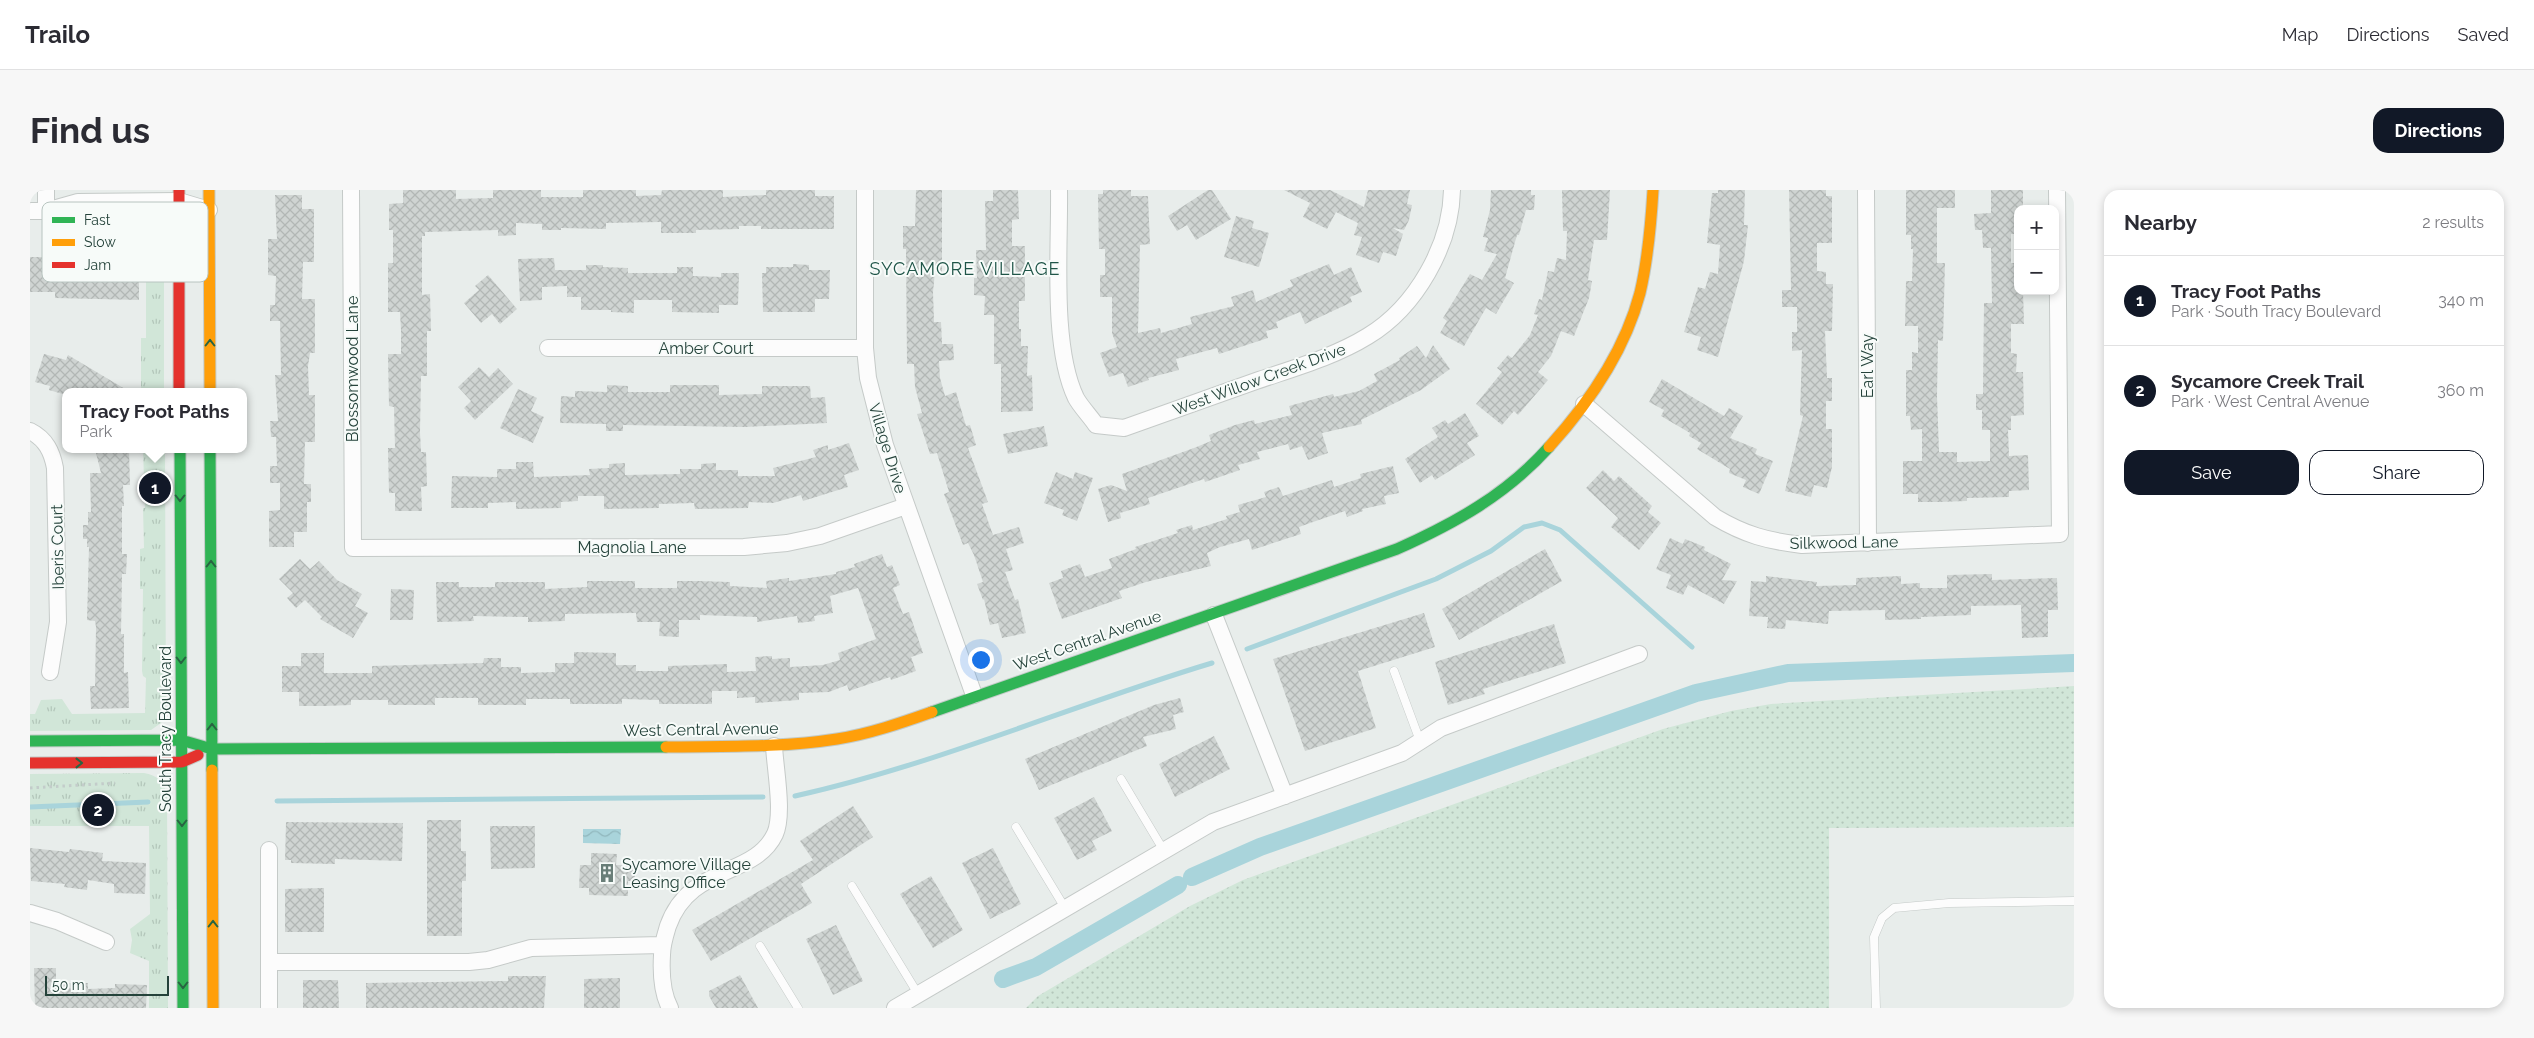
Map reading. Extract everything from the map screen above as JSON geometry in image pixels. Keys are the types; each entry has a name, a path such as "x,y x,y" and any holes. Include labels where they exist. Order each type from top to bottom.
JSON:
{"street":[{"path":"38,211 46,190"},
{"path":"209,190 210,388"},
{"name":"Blossomwood Lane","path":"351,190 353,548"},
{"name":"Village Drive","path":"864,190 864,348 877,416 906,506 974,696"},
{"name":"West Willow Creek Drive","path":"1059,190 1060,327 1064,357 1076,398 1096,425 1124,428 1335,353 1369,336 1395,315 1415,291 1431,265 1444,237 1452,190"},
{"name":"West Central Avenue","path":"30,741 181,740 212,750 774,746 838,739 894,725 1214,615 1397,549 1450,526 1495,498 1525,472 1560,437 1584,404 1622,338 1638,296 1649,245 1654,190"},
{"name":"Earl Way","path":"1866,190 1868,543"},
{"name":"Silkwood Lane","path":"1584,404 1715,517 1738,531 1769,541 1802,545 2060,534 2058,190"},
{"path":"78,202 179,195 193,202"},
{"path":"179,282 180,388"},
{"name":"Amber Court","path":"548,348 864,348"},
{"name":"Iberis Court","path":"30,431 42,440 52,452 55,468 58,622 50,672"},
{"name":"South Tracy Boulevard","path":"180,453 183,1008"},
{"path":"210,453 213,1008"},
{"name":"Magnolia Lane","path":"353,548 744,547 787,543 820,536 906,506"},
{"path":"1214,615 1285,796"},
{"path":"895,1008 1213,822 1402,753 1441,728 1639,654"},
{"path":"670,1008 661,973 662,945 673,914 685,896 703,882 758,855 776,832 778,808 774,746"},
{"name":"West Central Avenue","path":"30,763 182,762 212,750"},
{"path":"269,850 269,1008"},
{"path":"30,913 57,921 106,942"},
{"path":"269,962 469,962 488,960 531,948 662,945"}],"lane":[{"path":"1394,671 1420,741"},
{"path":"1121,779 1164,851"},
{"path":"1016,827 1065,908"},
{"path":"852,886 918,994"},
{"path":"1876,1008 1874,937 1882,918 1894,908 1949,903 2074,901"},
{"path":"760,946 798,1008"}],"green space":[{"path":"146,282 164,282 164,388 141,388 141,338 146,338"},
{"path":"143,453 165,453 166,711 161,723 151,730 30,731 30,714 35,714 41,700 62,699 72,714 145,713 146,678 143,676 142,671 143,589 140,589 140,549 144,548 143,508 145,508"},
{"path":"2074,686 2074,827 1829,828 1829,1008 1026,1008 1038,996 1190,906 1243,880 1663,729 1731,711 1771,704"},
{"path":"144,773 153,775 159,780 167,794 168,1008 149,1008 149,961 130,953 132,940 130,929 150,914 149,826 30,826 30,774"}],"water":[{"path":"583,829 621,829 620,844 583,843"}],"building":[{"path":"403,190 456,190 456,199 493,198 493,190 541,190 541,197 583,197 583,190 636,190 636,196 661,195 662,190 723,190 723,197 766,195 766,190 815,190 815,196 834,196 834,229 761,229 761,226 739,226 739,229 696,230 696,233 661,233 661,222 606,223 606,229 561,228 561,230 542,230 542,224 516,223 516,235 498,236 498,230 425,232 425,236 422,236 422,295 430,294 431,331 427,331 427,376 421,376 420,432 421,452 426,452 427,486 421,487 422,511 395,511 395,493 389,493 388,448 395,448 394,407 389,406 388,354 401,354 401,331 400,312 388,312 388,263 393,263 393,230 389,230 389,204 403,203"},
{"path":"916,190 942,190 942,272 935,272 933,292 934,322 941,322 942,344 953,344 954,360 939,361 940,378 945,396 956,392 966,426 970,425 976,445 968,448 988,502 982,504 993,535 1019,527 1024,543 1006,549 1013,570 1005,572 1015,600 1018,599 1026,633 1002,638 998,623 990,625 984,599 977,584 983,582 974,555 968,543 963,545 944,494 949,492 937,453 930,454 917,414 922,413 915,387 914,364 907,364 906,249 903,249 903,226 915,226"},
{"path":"993,190 1018,190 1019,219 1012,220 1012,246 1025,246 1025,301 1019,301 1019,329 1021,329 1021,346 1028,346 1027,376 1032,375 1033,411 1001,412 1001,364 994,364 994,315 984,315 985,296 974,295 974,278 977,278 976,250 986,250 985,201 993,201"},
{"path":"1103,190 1131,190 1131,196 1148,196 1150,244 1140,245 1138,333 1160,328 1161,333 1192,324 1190,317 1234,306 1231,297 1253,290 1256,302 1293,286 1290,280 1329,264 1334,275 1351,267 1362,292 1350,297 1352,302 1305,324 1300,312 1276,322 1278,328 1266,331 1268,338 1219,354 1217,348 1176,359 1179,370 1148,378 1149,380 1128,387 1123,373 1109,377 1100,353 1117,347 1112,333 1112,297 1100,297 1100,275 1105,275 1105,249 1099,249 1098,194 1103,194"},
{"path":"1208,190 1212,190 1231,219 1196,240 1187,225 1177,231 1168,216"},
{"path":"1284,190 1330,190 1364,207 1368,190 1410,190 1407,204 1412,205 1409,220 1404,230 1393,228 1403,234 1396,256 1383,252 1379,263 1356,255 1362,237 1354,235 1358,223 1336,212 1327,229 1303,217 1310,203"},
{"path":"1491,190 1531,190 1531,195 1535,195 1534,210 1526,210 1505,278 1514,283 1496,314 1486,308 1464,346 1440,333 1447,321 1443,318 1470,274 1482,280 1497,254 1484,251 1488,238 1483,237 1490,210"},
{"path":"1562,190 1610,190 1607,240 1594,240 1588,280 1592,281 1589,298 1574,336 1561,331 1551,356 1538,372 1548,380 1518,415 1514,411 1502,425 1476,404 1502,372 1497,368 1508,355 1512,358 1530,335 1538,315 1534,314 1539,299 1542,300 1548,271 1554,272 1557,258 1566,260 1567,231 1563,231"},
{"path":"1718,190 1745,190 1744,225 1748,225 1744,261 1718,357 1697,350 1701,337 1684,332 1698,287 1705,289 1710,272 1718,274 1720,245 1707,243 1712,193 1718,193"},
{"path":"1789,190 1826,190 1826,196 1832,196 1832,243 1817,243 1817,271 1826,272 1826,284 1833,284 1832,331 1825,331 1827,378 1832,378 1832,401 1826,401 1826,429 1832,429 1832,467 1827,488 1814,485 1811,497 1785,491 1803,416 1800,415 1802,350 1792,351 1792,332 1797,332 1797,307 1782,307 1782,290 1791,290"},
{"path":"1906,190 1955,190 1955,208 1937,208 1937,263 1945,263 1943,341 1938,340 1939,452 1957,452 1957,462 1990,461 1990,430 1982,430 1982,410 1976,410 1976,394 1983,394 1984,303 1992,303 1991,248 1983,248 1982,230 1975,230 1974,214 1991,213 1991,190 2023,190 2023,205 2014,205 2011,263 2014,263 2014,295 2023,295 2024,324 2011,324 2011,353 2017,354 2016,372 2023,372 2024,415 2011,416 2011,430 2008,430 2009,456 2028,455 2029,490 2009,491 2009,497 1967,498 1967,501 1939,502 1918,502 1918,494 1903,494 1903,461 1922,461 1922,429 1911,430 1910,416 1906,416 1906,370 1912,370 1912,352 1918,353 1918,326 1905,326 1906,281 1912,281 1913,249 1911,249 1911,235 1906,235"},
{"path":"275,195 302,195 302,209 314,209 314,262 303,262 302,299 315,299 315,353 310,353 308,366 309,395 315,395 315,442 305,442 304,484 311,484 311,502 307,502 307,532 294,532 294,547 269,547 269,511 280,510 280,483 270,483 270,466 277,466 276,437 271,437 270,421 278,421 275,375 281,375 280,321 270,321 270,305 275,305 276,276 268,275 268,239 277,239"},
{"path":"1236,216 1254,221 1252,228 1269,233 1259,267 1224,257"},
{"path":"30,257 42,257 42,282 139,282 139,300 55,298 55,292 30,292"},
{"path":"554,258 555,270 586,270 586,265 603,265 603,267 628,268 628,273 677,273 677,267 693,267 693,276 721,277 721,273 739,273 738,305 719,305 719,313 672,312 672,300 634,300 634,313 611,312 611,310 581,310 581,297 567,297 567,286 542,287 542,300 520,301 518,259"},
{"path":"793,264 809,265 809,270 830,270 829,299 815,299 815,312 763,312 762,273 766,273 766,267 793,267"},
{"path":"488,275 517,309 500,324 492,314 481,323 464,303 479,290 475,286"},
{"path":"1433,345 1450,369 1421,390 1361,420 1362,424 1322,433 1328,453 1308,460 1302,446 1290,450 1288,444 1257,452 1260,459 1238,465 1240,470 1205,482 1204,479 1148,498 1150,504 1120,513 1121,518 1108,522 1098,489 1111,485 1127,491 1122,474 1211,441 1209,435 1235,425 1254,420 1255,424 1292,415 1289,406 1333,394 1334,397 1359,391 1377,381 1374,374 1400,360 1399,358 1417,346 1426,358"},
{"path":"44,354 66,360 68,355 123,388 62,388 62,394 49,390 50,386 35,382"},
{"path":"479,367 489,377 498,368 513,384 475,420 464,408 471,401 458,387"},
{"path":"1662,379 1724,416 1729,408 1743,416 1730,438 1757,449 1755,454 1773,461 1759,494 1743,487 1746,480 1729,473 1730,469 1697,449 1701,443 1689,436 1690,433 1661,416 1664,410 1649,402"},
{"path":"607,385 628,386 628,392 670,392 670,385 719,385 719,395 762,394 762,386 810,386 811,398 825,397 827,423 745,427 623,425 623,431 606,431 606,424 560,423 561,396 575,397 575,391 607,392"},
{"path":"518,389 537,398 531,411 544,417 533,443 500,428"},
{"path":"1465,413 1479,436 1467,443 1475,455 1435,480 1432,475 1420,483 1405,459 1438,437 1432,428 1445,420 1448,424"},
{"path":"1044,426 1048,446 1008,454 1003,434"},
{"path":"849,443 859,470 844,475 848,487 803,501 801,495 773,503 749,502 748,508 695,509 694,503 659,504 659,508 604,509 604,496 578,496 578,501 561,502 561,508 516,509 516,502 488,503 488,508 451,508 452,476 497,477 497,469 516,469 516,462 533,462 534,477 590,475 589,469 609,468 609,464 625,463 625,475 680,474 680,469 701,469 701,464 716,463 716,470 738,470 738,476 775,476 773,468 816,457 813,450 828,445 828,450"},
{"path":"96,453 129,453 130,485 123,485 124,506 122,506 122,554 127,554 126,574 122,574 121,634 124,634 124,673 128,672 129,708 91,709 90,686 95,686 96,627 95,621 87,620 89,547 87,547 87,539 83,539 83,525 88,525 88,512 91,512 90,473 101,473"},
{"path":"1393,466 1399,493 1384,496 1386,504 1362,509 1363,511 1347,517 1345,511 1299,527 1301,534 1252,550 1249,539 1220,547 1207,553 1211,566 1146,582 1119,591 1122,598 1062,619 1049,583 1063,578 1061,571 1080,564 1085,577 1112,568 1109,559 1136,549 1135,547 1178,533 1176,530 1192,525 1193,530 1227,519 1226,516 1240,512 1238,505 1266,497 1264,492 1279,487 1283,496 1332,480 1334,487 1361,478 1360,474"},
{"path":"1603,470 1614,481 1619,476 1652,506 1648,512 1661,523 1639,550 1611,527 1618,518 1586,488"},
{"path":"1056,472 1073,479 1075,472 1093,478 1077,521 1062,515 1064,510 1044,503"},
{"path":"1670,538 1683,544 1685,539 1705,547 1704,550 1731,564 1722,580 1737,581 1724,604 1688,585 1683,595 1666,588 1671,575 1656,569"},
{"path":"1545,549 1562,581 1459,640 1442,609"},
{"path":"882,554 887,567 892,565 900,585 893,588 903,614 909,612 923,653 911,657 916,671 891,680 890,677 849,691 847,685 829,692 799,693 799,700 755,703 755,697 737,698 737,691 712,691 712,704 659,704 659,700 622,699 622,704 570,704 570,699 526,699 526,705 478,705 478,698 435,698 435,705 388,705 388,700 351,700 351,705 324,706 299,706 299,692 282,692 282,666 301,666 301,653 324,653 324,673 372,673 372,666 483,663 484,658 501,658 501,667 521,667 521,673 555,672 555,663 574,663 574,652 616,653 616,665 636,665 636,671 668,671 668,666 727,664 727,672 756,671 755,657 772,656 772,659 790,658 790,667 823,665 840,660 838,653 876,639 858,588 830,596 833,613 814,616 815,621 798,623 797,616 757,622 757,617 700,615 700,620 679,620 679,637 659,636 660,622 637,622 636,613 565,614 565,621 528,622 528,617 473,616 474,621 437,622 436,582 459,582 459,587 495,587 495,582 545,582 545,589 587,587 587,581 635,581 635,588 677,588 677,581 698,581 730,582 730,586 767,588 766,581 789,578 789,581 836,574 836,572 855,567 854,564"},
{"path":"300,559 310,569 319,561 337,580 362,594 355,606 368,613 353,638 320,619 322,617 305,600 296,608 287,598 293,593 279,579"},
{"path":"1992,574 1992,580 2057,578 2058,610 2048,610 2048,637 2022,638 2021,605 1971,606 1971,615 1921,617 1921,619 1885,620 1885,610 1829,611 1828,624 1786,620 1785,629 1767,628 1768,617 1749,616 1751,581 1766,582 1766,576 1817,582 1816,586 1856,585 1856,578 1901,576 1901,584 1920,583 1920,588 1947,588 1947,575"},
{"path":"391,589 414,590 413,620 390,620"},
{"path":"1424,613 1435,647 1358,671 1376,728 1305,751 1273,659"},
{"path":"1554,624 1566,663 1483,689 1485,694 1448,705 1435,662"},
{"path":"1180,698 1184,712 1173,715 1176,729 1143,737 1147,746 1039,790 1025,759 1154,705"},
{"path":"1214,736 1230,769 1175,797 1159,764"},
{"path":"1094,797 1112,831 1092,841 1097,850 1077,860 1054,818"},
{"path":"853,806 873,837 801,884 812,903 711,961 692,930 813,860 800,841"},
{"path":"427,820 461,820 461,851 466,851 466,881 462,881 462,936 427,936"},
{"path":"286,822 403,823 402,861 335,859 335,864 291,863 291,860 285,860"},
{"path":"490,826 535,826 535,868 491,869"},
{"path":"30,848 69,852 70,849 103,853 102,861 146,863 145,894 114,893 114,884 88,880 87,890 64,887 65,884 31,881"},
{"path":"993,848 1021,904 990,919 962,863"},
{"name":"Sycamore Village Leasing Office","path":"591,853 617,854 616,865 635,865 635,881 628,881 628,896 589,895 589,888 579,888 580,865 591,865"},
{"path":"931,876 963,930 933,948 900,894"},
{"path":"324,888 324,932 285,932 285,889"},
{"path":"836,925 863,981 833,995 806,939"},
{"path":"34,968 56,968 56,983 88,983 88,989 115,988 115,984 147,985 146,1008 35,1008"},
{"path":"740,975 758,1008 716,1008 709,996 709,991"},
{"path":"508,976 546,976 544,1008 366,1008 366,983 508,981"},
{"path":"620,978 620,1008 584,1008 584,979"},
{"path":"303,980 338,980 339,1008 303,1008"}],"waterway":[{"path":"1247,649 1436,579 1491,551 1524,527 1542,523 1560,530 1692,647"},
{"path":"795,796 901,768 1212,663"},
{"path":"1192,877 1260,847 1696,693 1788,673 2074,663"},
{"path":"277,801 763,797"},
{"path":"30,807 148,802"},
{"path":"1003,979 1036,967 1178,885"}],"traffic: fast":[{"path":"932,712 1397,549 1439,529 1497,494 1533,464 1549,447"},
{"path":"180,453 183,1008"},
{"path":"210,453 212,770"},
{"path":"30,741 181,740 212,749 666,747"}],"traffic: slow":[{"path":"209,190 210,388"},
{"path":"1549,447 1578,413 1604,375 1625,335 1640,293 1650,229 1653,190"},
{"path":"666,747 752,746 816,742 873,731 932,712"},
{"path":"212,770 213,1008"}],"traffic: jam":[{"path":"179,190 179,202"},
{"path":"179,282 179,388"},
{"path":"30,763 182,762 198,755"}],"place":[{"name":"Tracy Foot Paths","path":"155,488"},
{"name":"Sycamore Creek Trail","path":"98,810"},
{"name":"Sycamore Village Leasing Office","path":"607,873"}],"district":[{"name":"SYCAMORE VILLAGE","path":"965,269"}]}
